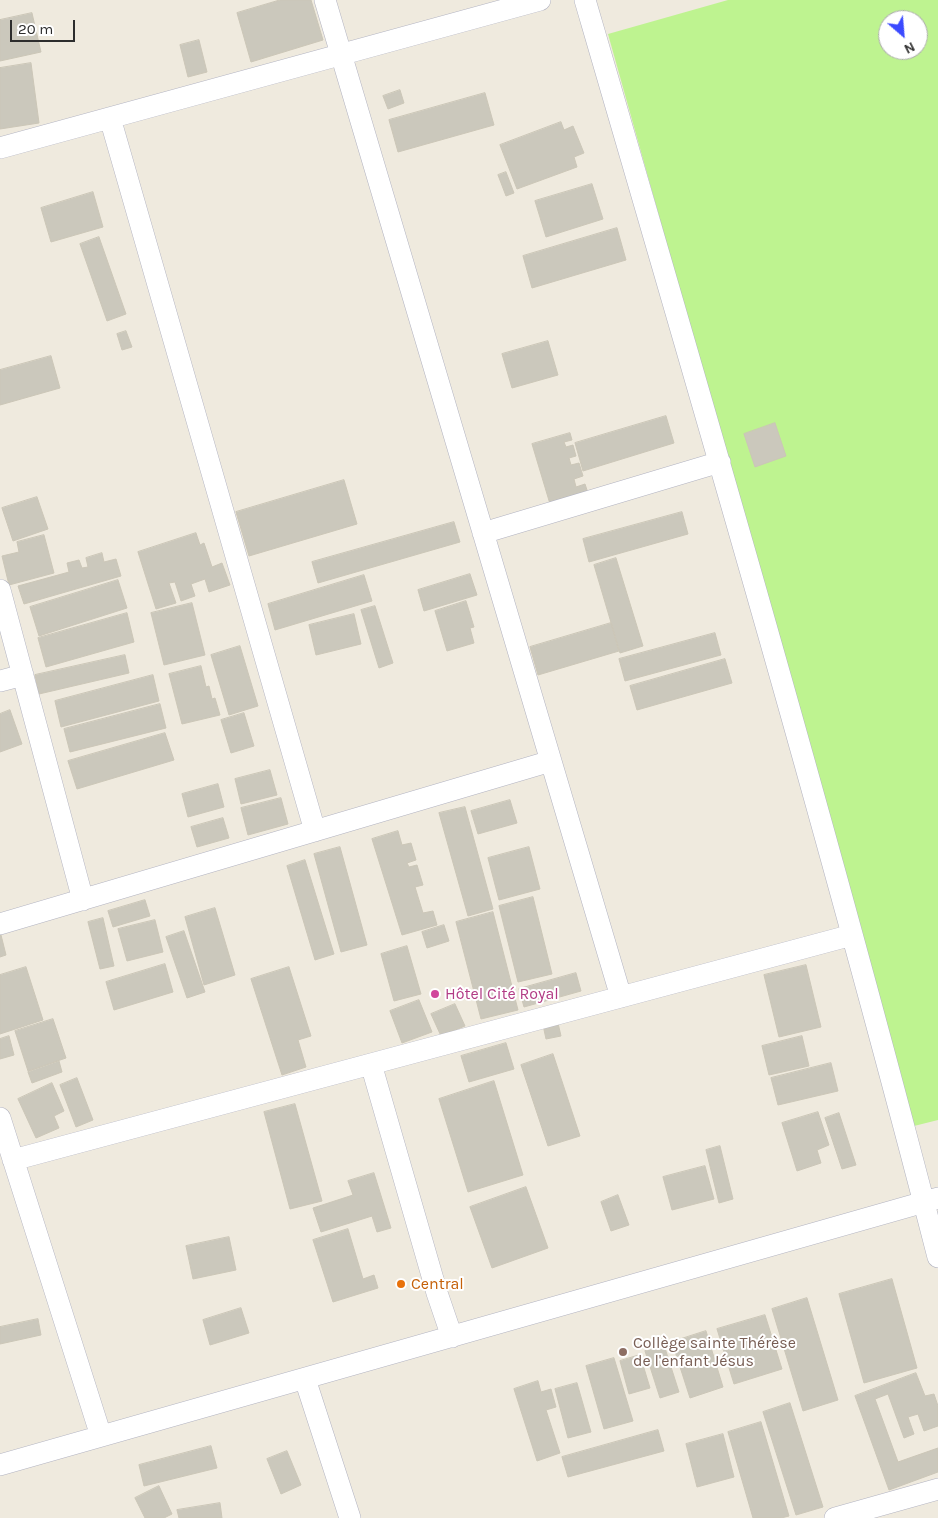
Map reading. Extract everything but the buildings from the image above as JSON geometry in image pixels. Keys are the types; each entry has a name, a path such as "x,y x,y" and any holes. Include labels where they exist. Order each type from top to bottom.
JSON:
{"street":[{"path":"324,0 621,998"},
{"path":"0,148 540,0"},
{"path":"584,0 720,462 852,935 931,1200 938,1257"},
{"path":"110,118 315,831"},
{"path":"483,533 720,462"},
{"path":"0,590 84,900"},
{"path":"0,681 23,675"},
{"path":"0,924 551,761"},
{"path":"13,1160 852,935"},
{"path":"371,1064 437,1293 452,1337"},
{"path":"0,1118 101,1436"},
{"path":"0,1465 931,1200"},
{"path":"305,1378 350,1518"},
{"path":"835,1518 938,1489"}],"green space":[{"path":"728,0 938,0 938,1120 914,1126 608,34"}],"place":[{"name":"Hôtel Cité Royal","path":"435,994"},
{"name":"Central","path":"401,1284"},
{"name":"Collège sainte Thérèse de l'enfant Jésus","path":"623,1352"}]}
